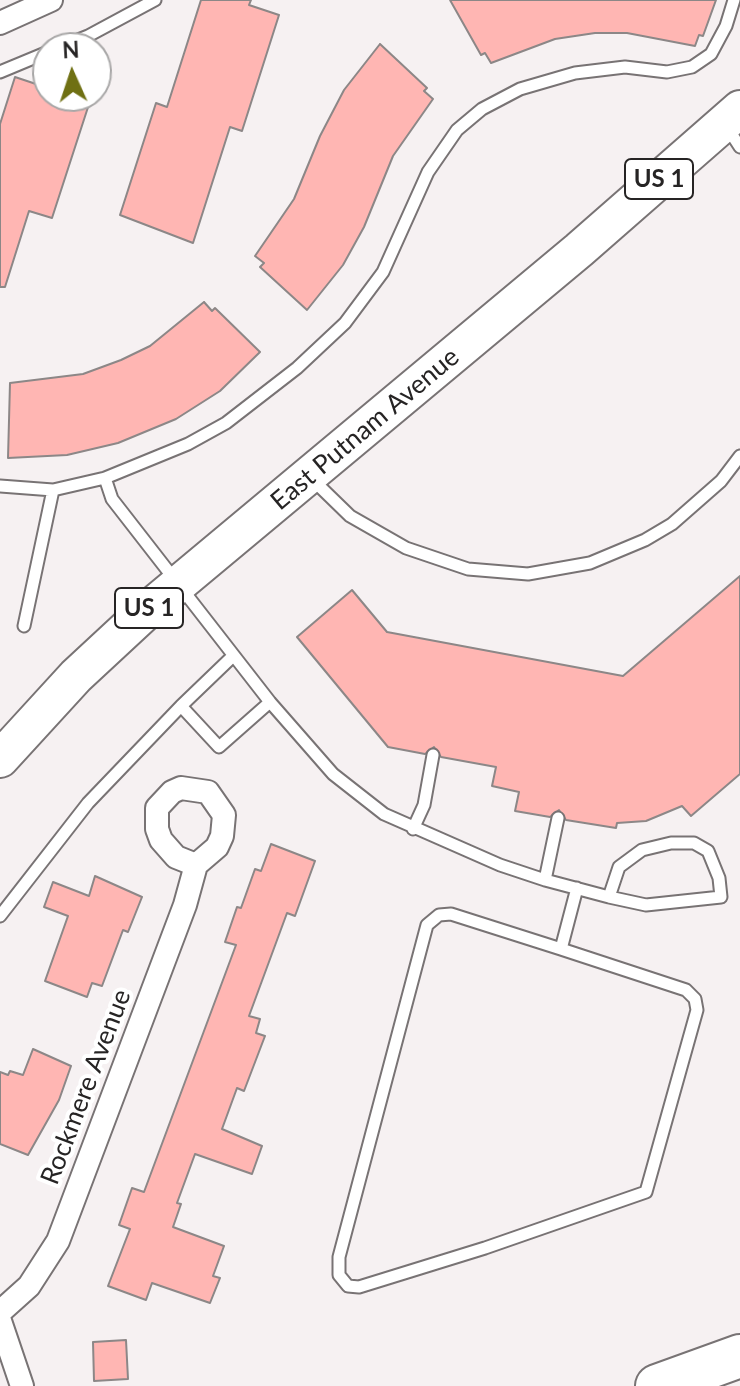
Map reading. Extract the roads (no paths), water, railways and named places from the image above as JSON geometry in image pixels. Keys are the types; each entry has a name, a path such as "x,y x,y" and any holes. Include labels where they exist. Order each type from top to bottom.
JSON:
{"highway":[{"path":"657,1386 740,1356"}],"main road":[{"name":"East Putnam Avenue","path":"0,759 76,676 178,584 579,250 735,126"}],"street":[{"path":"0,23 51,0"},
{"name":"Rockmere Avenue","path":"0,1312 29,1286 58,1241 185,905 196,865"},
{"path":"0,1321 22,1386"}],"lane":[{"path":"95,32 155,0"},
{"path":"0,486 53,490 105,478 188,444 226,423 322,346 345,323 383,272 435,161 457,130 482,109 546,79 625,67 680,71 711,54 726,26 734,0"},
{"path":"0,72 32,59"},
{"path":"309,477 350,516 406,548 468,569 528,574 590,563 645,540 672,524 721,481 740,456"},
{"path":"105,478 112,499 233,656 333,774 359,797 413,829 545,880 609,897 660,905 721,897 719,878 708,851 694,843 671,843 635,854 619,867 609,897"},
{"path":"24,626 53,490"},
{"path":"0,916 88,803 233,656"},
{"path":"181,706 219,747 270,702"},
{"path":"413,829 424,805 433,755"},
{"path":"545,880 558,818"},
{"path":"561,949 577,888"},
{"path":"451,914 561,949 686,990 695,999 697,1010 646,1192 472,1252 359,1287 348,1286 339,1275 339,1257 427,925 439,915 451,914"}]}
